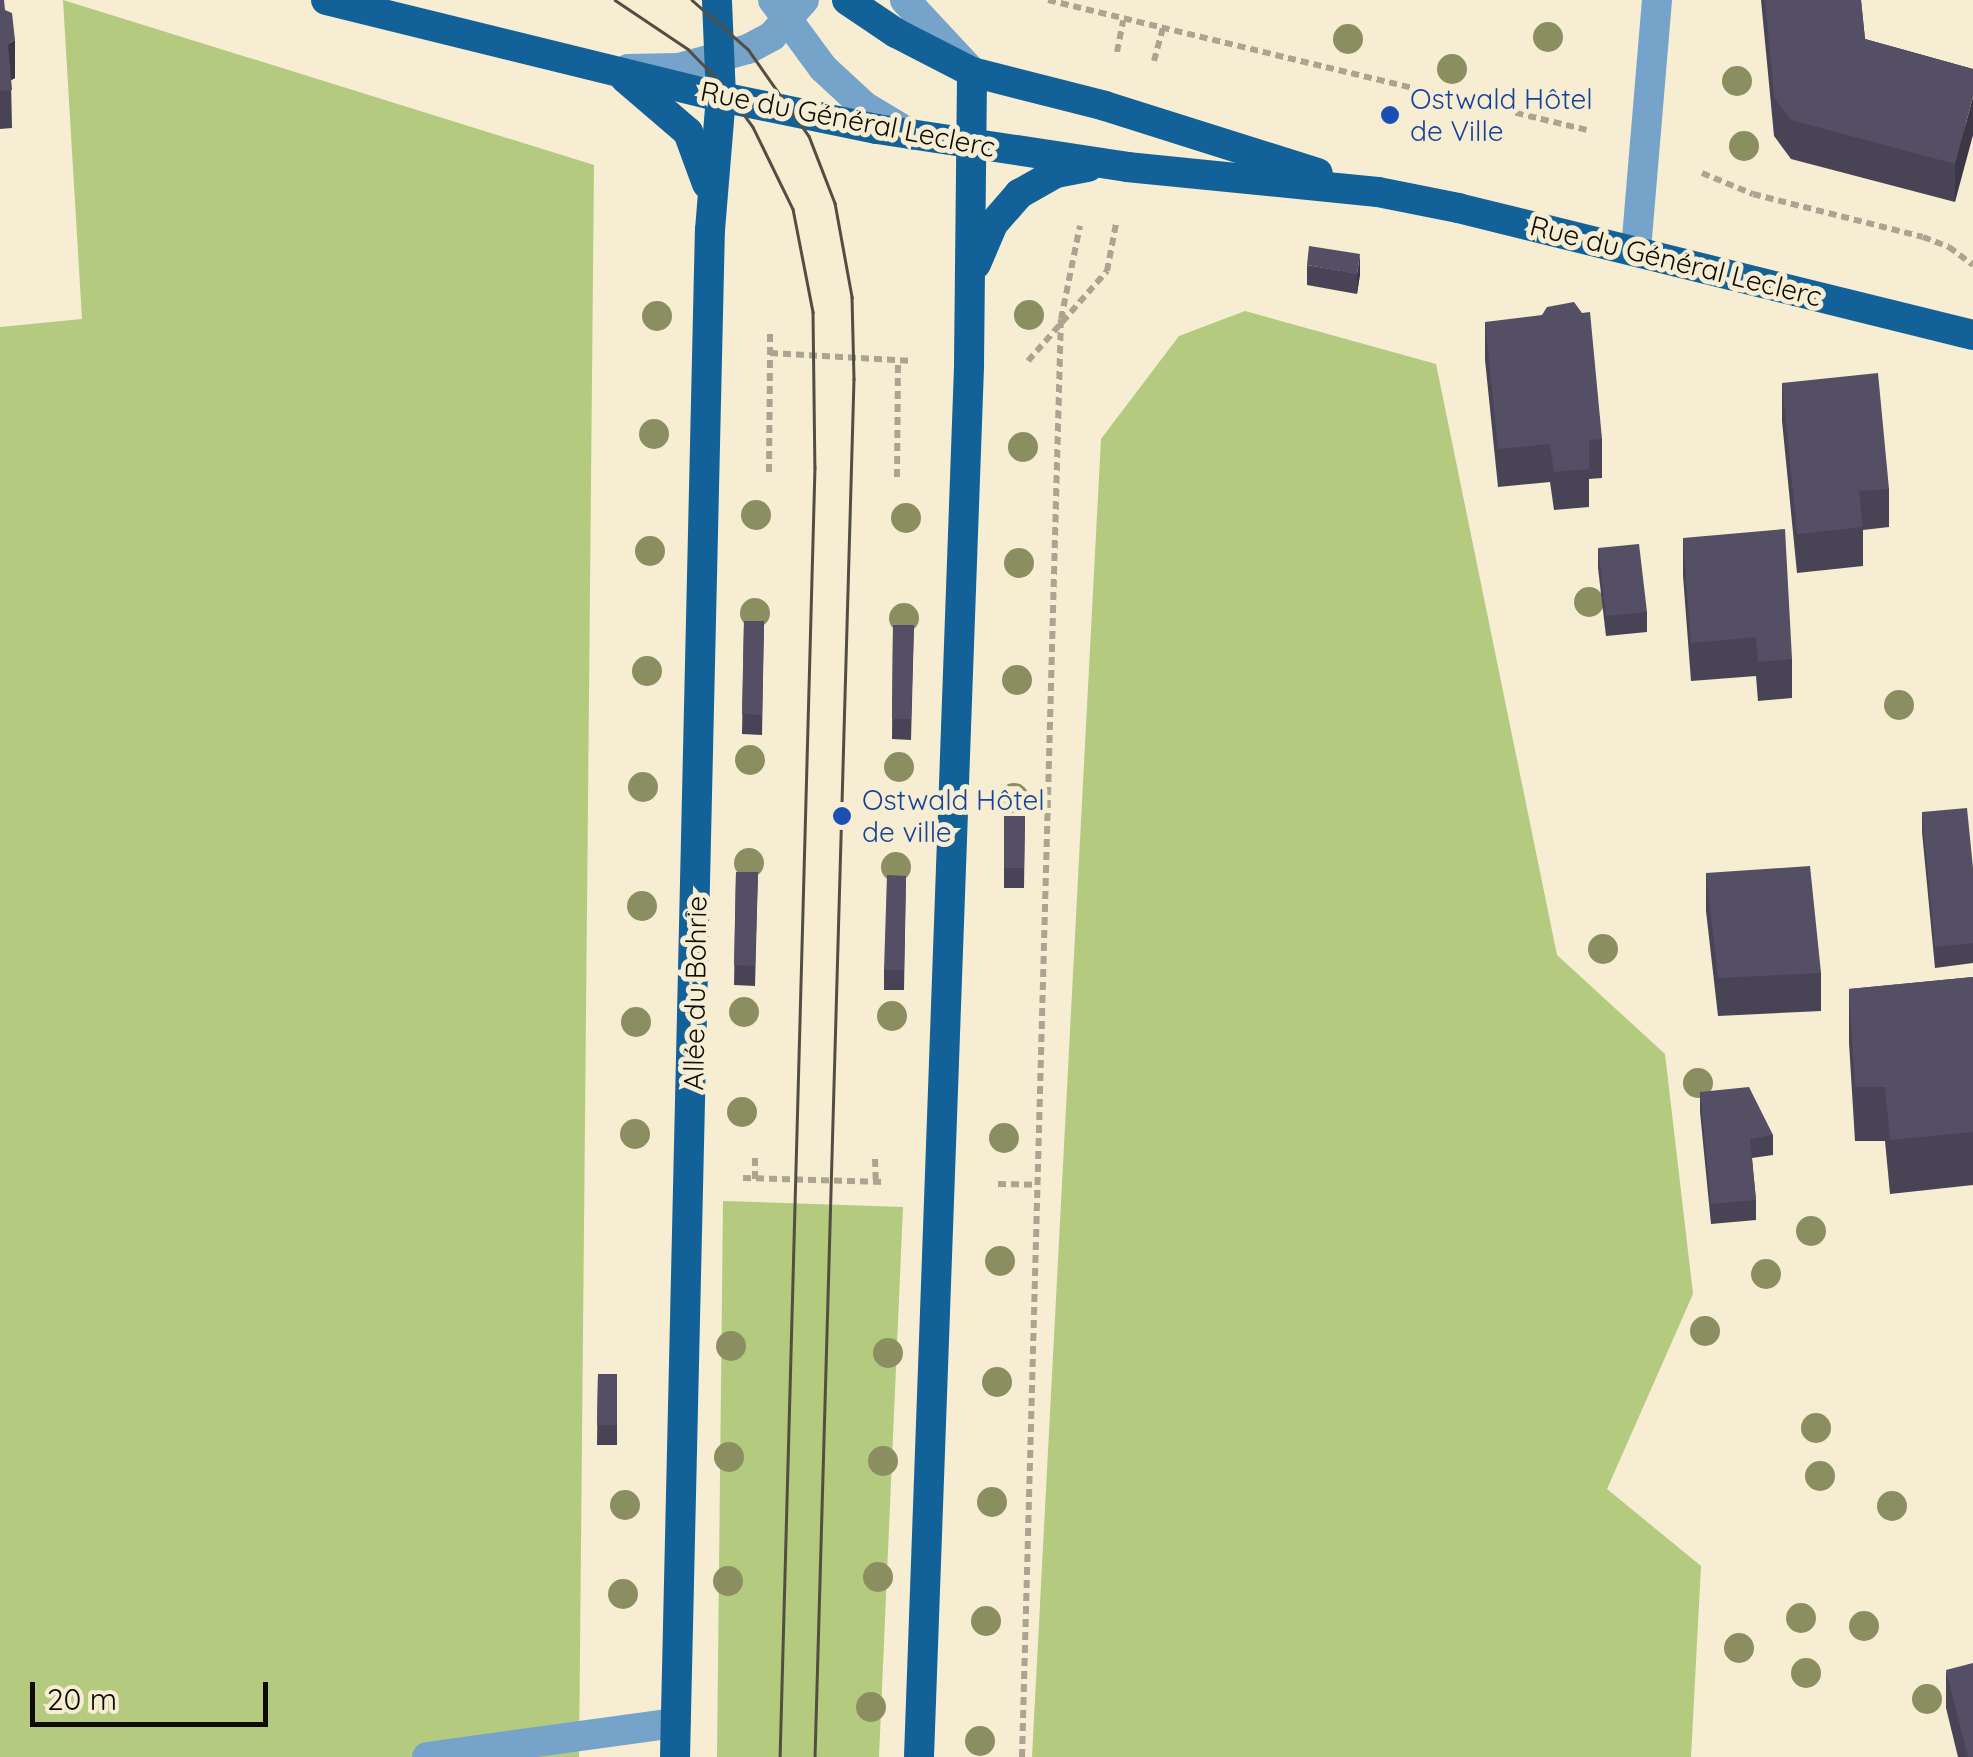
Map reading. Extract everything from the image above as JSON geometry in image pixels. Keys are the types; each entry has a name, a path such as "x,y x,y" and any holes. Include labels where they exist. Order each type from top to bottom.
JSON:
{"main road":[{"name":"Rue du Général Leclerc","path":"326,0 721,97 912,134 1127,167 1378,192"},
{"name":"Allée du Bohrie","path":"710,230 721,97 716,0"},
{"name":"Rue du Général Leclerc","path":"847,0 896,33 972,72 1105,106 1378,192 1636,250 1973,334"},
{"name":"Allée du Bohrie","path":"600,66 648,94 688,132 709,190 691,1177 675,1757"},
{"path":"919,1757 943,1183 970,306 972,72"},
{"path":"970,306 980,250 993,224 1019,194 1037,181 1076,168 1127,167"}],"street":[{"path":"906,0 972,72"},
{"path":"1636,250 1656,0"},
{"path":"600,66 679,68 720,60 772,36 788,7"},
{"path":"788,7 824,68 864,106 912,134"},
{"path":"427,1757 676,1723"}],"path":[{"path":"1048,0 1557,120 1646,150 1753,194 1950,246 1973,265"},
{"path":"1022,1757 1061,320 1077,237"},
{"path":"768,472 769,314"},
{"path":"770,354 854,357"},
{"path":"897,476 898,360"},
{"path":"755,1154 755,1179"},
{"path":"875,1158 876,1182"},
{"path":"691,1177 1036,1186"}],"green space":[{"path":"63,0 594,165 579,1757 0,1757 0,327 82,319"},
{"path":"1245,311 1436,364 1557,955 1665,1054 1693,1294 1607,1489 1701,1566 1691,1757 1032,1757 1101,439 1179,336"},
{"path":"723,1201 903,1207 879,1757 717,1757"}],"building":[{"path":"0,0 4,0 5,10 12,13 15,40 8,44 12,90 0,91"},
{"path":"1765,0 1861,0 1865,39 1973,69 1973,97 1955,164 1791,120 1774,97"},
{"path":"1309,246 1360,254 1357,274 1307,265"},
{"path":"1574,302 1582,313 1590,312 1602,439 1589,440 1589,469 1554,472 1550,444 1498,449 1485,322 1542,315 1547,307"},
{"path":"1878,373 1889,489 1859,491 1863,527 1797,534 1782,383"},
{"path":"1785,529 1792,659 1758,662 1756,637 1691,643 1683,538"},
{"path":"1639,544 1647,612 1606,616 1598,548"},
{"path":"744,621 764,621 762,715 742,714"},
{"path":"893,625 914,625 911,719 892,719"},
{"path":"1967,808 1973,868 1973,943 1935,947 1922,812"},
{"path":"1004,816 1025,816 1024,868 1004,868"},
{"path":"1810,866 1821,973 1718,978 1706,873"},
{"path":"736,872 758,872 755,966 734,965"},
{"path":"887,875 906,876 904,970 884,970"},
{"path":"1973,977 1973,1132 1890,1140 1885,1087 1855,1087 1849,989"},
{"path":"1749,1087 1773,1135 1750,1139 1756,1200 1711,1204 1700,1092"},
{"path":"598,1374 617,1374 617,1425 597,1425"},
{"path":"1973,1663 1973,1757 1968,1757 1946,1670"}],"tram line":[{"path":"615,0 688,49 721,83 753,127 793,209 813,312 815,467 780,1757"},
{"path":"692,0 748,49 809,136 835,203 852,297 854,379 815,1757"}],"place":[{"name":"Ostwald Hôtel de Ville","path":"1390,115"},
{"name":"Ostwald Hôtel de ville","path":"842,816"}]}
